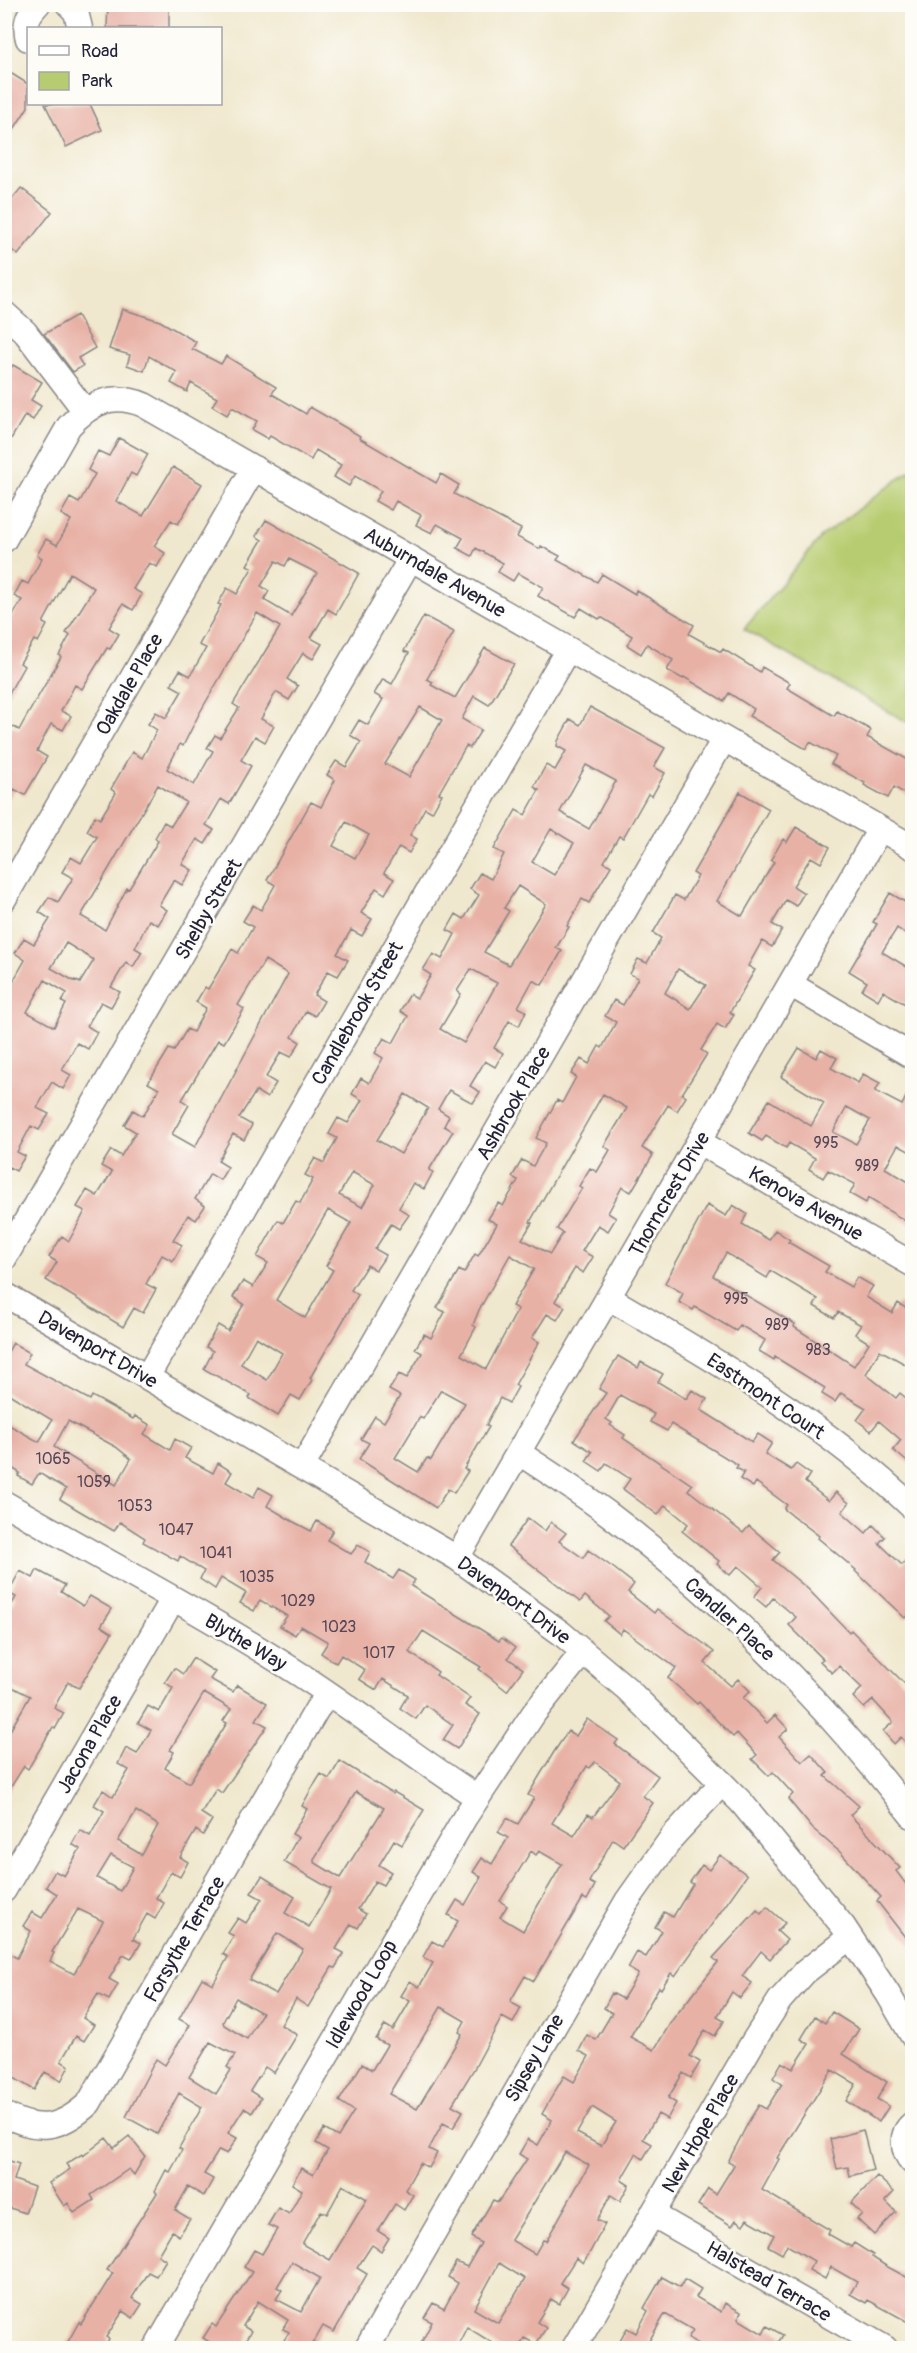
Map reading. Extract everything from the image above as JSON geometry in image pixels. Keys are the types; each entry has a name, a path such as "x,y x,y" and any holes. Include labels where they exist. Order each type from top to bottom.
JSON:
{"street":[{"path":"68,4 76,12 80,27"},
{"path":"27,34 27,19 32,6"},
{"path":"4,314 25,332 85,411"},
{"name":"Auburndale Avenue","path":"4,540 69,426 98,402 131,399 912,848"},
{"name":"Oakdale Place","path":"4,899 254,468"},
{"name":"Shelby Street","path":"4,1260 411,558"},
{"name":"Candlebrook Street","path":"147,1377 568,649"},
{"name":"Ashbrook Place","path":"302,1467 724,739"},
{"name":"Thorncrest Drive","path":"457,1558 880,829"},
{"path":"790,984 912,1056"},
{"name":"Kenova Avenue","path":"699,1142 912,1264"},
{"name":"Davenport Drive","path":"4,1294 457,1558 561,1633 626,1688 722,1783 789,1858 850,1937 912,2035"},
{"name":"Eastmont Court","path":"609,1298 744,1378 789,1409 871,1472 912,1507"},
{"name":"Candler Place","path":"519,1453 617,1521 668,1562 758,1642 846,1735 912,1816"},
{"name":"Blythe Way","path":"8,1513 173,1599 328,1694 431,1768 477,1797"},
{"name":"Jacona Place","path":"4,1890 173,1599"},
{"name":"Idlewood Loop","path":"158,2348 477,1797 534,1713 583,1652"},
{"name":"Forsythe Terrace","path":"4,2114 17,2121 48,2126 62,2123 76,2115 89,2103 317,1708 328,1694"},
{"name":"Sipsey Lane","path":"367,2349 627,1901 673,1836 722,1783"},
{"name":"New Hope Place","path":"574,2349 753,2042 780,2000 806,1972 850,1937"},
{"path":"912,2124 908,2127 904,2138 904,2150 912,2162"},
{"name":"Halstead Terrace","path":"652,2214 885,2349"}],"green space":[{"path":"912,469 912,725 744,629 822,536"}],"building":[{"path":"108,4 169,4 169,27 107,27"},
{"path":"4,69 27,83 28,107 4,145"},
{"path":"45,105 90,105 102,130 66,147"},
{"path":"21,188 52,212 18,255 4,244 4,209"},
{"path":"122,309 160,321 196,342 192,349 221,364 226,356 276,387 272,394 306,414 310,407 436,483 441,474 459,485 454,494 521,529 517,537 560,556 557,560 597,582 602,574 635,594 636,590 694,625 689,634 721,652 723,649 760,672 762,667 790,683 787,688 834,716 837,711 871,730 867,737 912,762 912,798 894,787 888,798 864,785 865,783 831,764 836,756 810,742 806,749 749,716 754,709 729,693 724,701 684,677 683,679 667,670 673,660 647,644 641,654 627,645 632,636 601,617 599,619 581,608 575,617 538,596 543,587 518,573 513,581 498,572 503,563 476,548 472,556 457,548 463,538 437,524 432,533 416,525 421,515 396,501 391,510 375,501 381,491 355,476 349,486 334,477 341,465 316,450 311,460 270,436 268,439 252,430 257,421 232,407 227,415 212,406 217,398 191,383 187,392 171,383 177,372 149,356 144,371 127,365 130,355 109,349"},
{"path":"77,315 95,348 78,358 83,366 73,372 44,334"},
{"path":"13,365 42,382 31,400 41,406 33,420 25,415 4,451 4,378"},
{"path":"119,438 148,454 136,476 131,473 116,501 143,516 173,467 202,484 178,524 171,520 154,546 165,553 157,567 149,563 133,589 142,594 133,610 123,604 109,628 119,634 110,649 107,648 82,689 75,685 61,711 71,716 63,730 51,724 37,751 47,757 25,795 14,789 4,807 4,740 12,726 19,730 61,657 59,655 70,635 66,633 94,588 70,573 43,623 47,625 38,642 34,640 20,663 24,666 4,702 4,630 22,600 14,596 22,581 28,584 42,558 37,555 46,539 57,545 71,520 61,514 70,498 79,503 95,474 88,470 98,451 109,456"},
{"path":"266,520 359,573 336,614 328,609 311,638 322,644 313,659 303,653 287,679 298,686 289,700 276,692 261,719 274,726 265,742 255,736 241,760 251,766 229,804 221,799 206,825 214,830 205,844 197,839 182,864 192,870 182,885 174,880 159,905 167,910 158,925 149,920 135,948 142,952 133,967 126,962 111,987 120,992 111,1007 101,1002 87,1026 97,1032 88,1049 77,1043 62,1070 71,1075 63,1089 52,1082 37,1108 49,1114 39,1130 31,1126 17,1152 25,1156 16,1171 9,1167 4,1176 4,979 12,983 25,960 15,953 24,938 34,944 50,919 39,912 49,897 58,902 73,878 62,872 71,857 81,863 97,837 87,831 95,816 100,819 116,793 111,789 132,752 142,758 157,730 148,724 156,712 166,718 182,691 171,685 180,670 190,676 206,648 199,645 221,605 218,604 227,588 237,594 252,568 247,565 262,540 256,536","holes":["289,559 317,573 291,616 264,600 269,591 261,586 276,561 285,566","257,613 280,627 233,704 239,708 220,738 215,735 207,748 213,751 194,785 167,769 180,744 183,746","158,785 186,802 171,826 164,822 155,838 158,841 129,889 127,888 105,930 81,916","66,943 94,960 80,983 51,968","45,980 67,993 62,1002 66,1004 54,1027 27,1012"]},
{"path":"424,616 454,632 427,679 433,682 431,685 455,698 485,648 514,664 489,705 474,696 462,719 481,730 470,748 466,746 439,793 442,794 432,812 425,808 410,835 417,839 409,853 399,847 384,873 394,879 385,894 376,888 361,913 372,919 362,936 351,930 337,954 348,960 338,976 328,971 314,995 324,1001 315,1016 306,1011 292,1037 300,1042 291,1057 281,1052 266,1077 276,1083 267,1098 256,1091 239,1118 252,1125 244,1140 233,1134 218,1161 228,1167 220,1180 210,1174 195,1199 205,1206 196,1220 188,1215 173,1240 182,1245 173,1261 162,1255 146,1284 156,1289 143,1313 134,1308 123,1327 46,1280 57,1262 49,1257 62,1236 69,1241 85,1211 77,1207 87,1190 97,1196 112,1172 101,1166 111,1150 121,1156 136,1132 124,1125 133,1110 143,1116 159,1089 148,1083 169,1049 174,1051 187,1029 193,1032 206,1008 196,1002 205,987 208,989 232,949 238,953 253,927 243,921 253,905 261,910 275,885 267,880 311,802 321,807 335,780 327,775 336,761 346,767 361,742 350,735 359,720 368,725 383,699 374,694 383,679 392,684 409,653 404,651","holes":["420,707 442,720 409,777 385,764","346,822 369,835 355,858 333,846","265,960 288,974 195,1147 172,1134 189,1105 182,1100 218,1040 224,1043 244,1009 238,1005"]},
{"path":"590,707 665,748 654,767 665,773 652,796 648,794 623,838 619,836 604,862 611,866 589,903 582,899 556,948 562,951 542,985 533,980 518,1007 526,1011 519,1026 509,1021 494,1048 503,1053 495,1067 485,1061 470,1086 480,1092 473,1103 449,1090 438,1109 449,1116 444,1126 453,1131 429,1170 433,1172 424,1189 413,1183 399,1208 409,1215 399,1229 391,1224 375,1249 386,1255 376,1270 367,1265 351,1290 358,1295 310,1378 312,1380 300,1400 291,1395 278,1416 249,1398 251,1395 204,1369 213,1351 206,1347 218,1325 228,1331 244,1304 233,1297 243,1281 253,1287 268,1263 257,1257 278,1220 283,1223 296,1201 300,1203 313,1179 305,1175 315,1158 324,1163 337,1138 329,1134 338,1118 348,1123 362,1100 352,1094 361,1078 369,1083 383,1058 375,1053 384,1038 393,1043 408,1016 400,1011 410,994 417,998 431,975 423,970 433,954 442,959 455,934 447,930 456,914 464,919 479,895 470,889 480,873 491,879 504,854 494,849 516,810 525,815 539,790 534,787 546,765 555,770 566,751 557,746 558,741 570,719 580,725","holes":["586,765 616,781 589,829 560,812","551,829 574,843 554,875 532,862","518,886 546,904 509,965 484,952 509,911 504,908","471,969 497,983 464,1043 440,1029 461,994 457,991","405,1094 428,1108 401,1154 377,1140","352,1172 375,1185 362,1207 339,1195","328,1210 351,1223 326,1266 333,1270 305,1318 276,1300","256,1337 282,1353 267,1380 241,1364"]},
{"path":"740,792 769,809 717,901 742,916 774,862 771,860 783,839 787,842 796,827 830,847 821,863 811,857 793,886 804,893 796,906 786,900 772,924 782,930 772,947 762,941 748,966 755,970 730,1012 734,1015 725,1029 717,1024 701,1050 707,1054 682,1094 686,1097 677,1111 668,1105 652,1131 642,1148 653,1155 631,1192 622,1187 608,1213 616,1218 608,1231 598,1225 582,1251 593,1257 583,1273 575,1268 555,1301 565,1307 557,1320 547,1314 532,1338 539,1342 515,1385 518,1387 509,1403 500,1398 486,1425 489,1427 464,1469 468,1471 454,1493 448,1489 436,1508 359,1459 369,1443 361,1439 375,1416 384,1422 400,1396 389,1390 399,1374 407,1378 422,1353 415,1349 424,1334 431,1338 445,1312 437,1308 459,1270 464,1273 475,1254 478,1256 497,1224 488,1219 498,1203 503,1206 518,1180 512,1177 522,1160 533,1166 546,1143 536,1138 557,1100 562,1103 576,1077 571,1074 581,1059 589,1064 599,1046 602,1048 616,1022 605,1016 614,1000 623,1005 638,978 630,974 638,959 647,963 661,938 653,933 675,895 684,900 698,876 693,873","holes":["678,969 706,985 690,1009 665,993","603,1094 627,1108 604,1146 610,1150 597,1172 590,1168 579,1186 582,1188 557,1229 563,1233 550,1254 522,1239 532,1223 530,1222","510,1255 534,1269 512,1306 518,1309 486,1369 461,1355 476,1327 473,1325","441,1390 465,1403 431,1460 427,1458 418,1472 395,1458 420,1417 423,1419"]},
{"path":"890,893 912,906 912,938 897,928 882,952 912,970 912,1008 883,991 878,1000 862,990 867,982 849,971 877,924 873,922"},
{"path":"799,1048 816,1058 821,1049 837,1058 831,1068 858,1083 863,1074 880,1083 875,1091 902,1105 912,1085 912,1153 898,1145 885,1168 912,1184 912,1225 868,1198 866,1203 850,1194 855,1184 828,1170 823,1178 809,1169 815,1158 789,1143 786,1148 766,1136 762,1141 749,1133 769,1100 811,1126 824,1103 781,1077","holes":["847,1107 870,1120 856,1144 833,1132"]},
{"path":"707,1205 726,1216 733,1205 747,1214 742,1224 769,1240 775,1230 790,1240 788,1242 829,1266 825,1272 851,1287 857,1277 873,1286 866,1297 892,1313 898,1303 912,1312 912,1368 880,1350 866,1374 896,1398 900,1393 912,1403 912,1466 893,1450 901,1440 879,1421 871,1431 857,1420 866,1408 841,1393 835,1402 822,1394 825,1388 775,1357 774,1360 759,1351 765,1340 740,1325 736,1331 695,1307 693,1310 679,1302 683,1293 665,1283","holes":["726,1253 767,1278 771,1271 818,1299 814,1306 834,1318 838,1312 861,1325 855,1334 869,1343 854,1366 794,1327 795,1324 713,1276"]},
{"path":"13,1343 30,1353 24,1364 90,1400 92,1396 133,1419 135,1416 150,1425 144,1434 170,1450 175,1439 191,1448 185,1458 213,1473 218,1463 232,1472 226,1482 253,1498 259,1487 273,1495 267,1506 292,1521 311,1531 317,1521 333,1530 327,1540 351,1554 358,1545 370,1552 365,1562 393,1579 399,1570 415,1580 411,1586 499,1641 502,1638 515,1648 508,1658 523,1669 507,1691 479,1669 481,1667 423,1631 409,1652 438,1672 436,1675 470,1698 465,1705 480,1714 457,1749 443,1740 453,1725 425,1705 416,1719 400,1708 408,1695 383,1679 376,1690 359,1679 365,1670 341,1655 336,1663 321,1653 328,1642 301,1626 295,1635 280,1626 287,1616 260,1600 254,1611 240,1603 246,1593 221,1578 215,1589 200,1579 204,1571 180,1556 178,1561 143,1542 145,1538 120,1522 114,1531 60,1499 66,1489 39,1473 32,1484 18,1476 20,1473 4,1463 4,1422 39,1442 52,1420 4,1391 4,1358","holes":["68,1421 116,1447 131,1459 116,1485 54,1447"]},
{"path":"618,1356 638,1368 641,1362 663,1374 658,1382 686,1399 692,1390 707,1399 701,1410 752,1442 758,1434 772,1443 765,1454 791,1470 796,1464 810,1474 805,1482 829,1501 836,1492 849,1503 842,1512 866,1533 873,1525 885,1537 879,1543 902,1565 912,1554 912,1611 905,1618 856,1570 818,1538 819,1536 784,1509 787,1505 756,1482 753,1487 740,1479 744,1472 736,1468 738,1465 671,1424 667,1431 650,1422 654,1414 620,1395 606,1419 612,1423 610,1425 625,1435 623,1438 692,1485 688,1490 743,1533 749,1526 780,1552 773,1560 808,1589 849,1632 851,1630 912,1691 912,1749 901,1737 894,1744 883,1731 893,1722 873,1700 864,1708 853,1697 862,1688 839,1666 832,1673 820,1661 823,1659 789,1625 796,1617 773,1598 766,1607 754,1597 762,1587 738,1566 730,1575 717,1564 719,1561 682,1531 688,1524 665,1505 658,1515 623,1489 630,1479 606,1463 601,1471 586,1461 592,1452 574,1440 606,1393 599,1389"},
{"path":"528,1518 545,1531 551,1522 566,1533 559,1541 583,1558 588,1550 615,1569 634,1584 628,1592 654,1613 657,1609 714,1652 705,1663 731,1686 738,1679 750,1691 743,1698 767,1723 775,1715 788,1729 779,1737 802,1762 811,1754 828,1773 825,1776 859,1806 850,1815 900,1868 896,1871 912,1892 912,1946 877,1901 881,1897 841,1853 812,1828 788,1799 793,1794 773,1772 769,1776 752,1759 757,1755 737,1733 733,1737 699,1702 697,1704 668,1678 676,1668 623,1629 620,1634 604,1621 609,1616 585,1596 580,1602 508,1546"},
{"path":"37,1570 65,1585 61,1592 83,1606 90,1596 112,1609 101,1626 112,1633 79,1688 68,1682 54,1708 64,1713 28,1769 24,1766 4,1798 4,1741 30,1696 4,1683 4,1618 16,1597 8,1593 20,1571 33,1578"},
{"path":"193,1658 215,1672 210,1679 233,1692 237,1685 267,1703 256,1720 267,1726 222,1793 216,1789 201,1813 212,1820 203,1835 196,1830 180,1857 188,1862 180,1877 171,1872 156,1898 164,1903 155,1919 147,1914 133,1939 141,1943 131,1959 123,1955 109,1979 118,1984 109,2000 98,1994 83,2018 94,2025 84,2041 76,2036 61,2061 69,2066 61,2081 45,2072 34,2090 4,2072 4,1984 9,1975 4,1973 4,1951 17,1958 31,1931 23,1926 32,1912 42,1918 57,1894 46,1887 55,1871 64,1876 80,1849 72,1844 80,1830 90,1836 104,1811 94,1805 103,1790 113,1797 129,1770 118,1764 126,1748 137,1754 151,1730 138,1723 148,1706 159,1712 173,1688 165,1682 174,1668 183,1674","holes":["204,1693 231,1709 223,1721 227,1723 189,1783 165,1768 174,1752 170,1750","136,1811 158,1825 142,1855 118,1841","111,1855 133,1867 120,1891 97,1878","78,1909 103,1921 74,1974 50,1961 54,1953 52,1952"]},
{"path":"587,1719 618,1740 615,1744 658,1776 643,1796 653,1803 623,1846 613,1839 589,1882 595,1885 587,1900 583,1898 534,1981 525,1976 510,2002 521,2008 513,2023 502,2017 452,2105 463,2111 453,2128 443,2123 429,2149 437,2153 429,2168 420,2163 405,2190 413,2195 404,2210 395,2204 378,2231 389,2238 381,2251 372,2245 357,2268 367,2274 334,2332 323,2326 310,2349 279,2349 289,2332 283,2329 288,2320 258,2301 243,2326 251,2331 241,2349 220,2349 203,2338 212,2324 216,2327 252,2272 244,2267 254,2250 262,2254 277,2229 268,2225 278,2208 289,2214 302,2190 292,2184 301,2168 313,2175 328,2150 316,2143 324,2129 338,2137 354,2111 339,2101 362,2064 372,2070 387,2045 376,2039 385,2025 393,2030 410,2001 401,1996 410,1981 419,1987 433,1963 423,1957 432,1941 443,1947 458,1921 448,1915 457,1900 465,1905 481,1877 473,1872 482,1858 492,1864 508,1838 498,1832 507,1818 518,1824 534,1798 528,1795 554,1752 568,1731 576,1736","holes":["595,1762 620,1781 593,1817 588,1814 574,1836 552,1823 587,1766 590,1768","531,1851 536,1855 539,1851 562,1864 523,1931 500,1917 507,1906 500,1901","441,2007 465,2021 459,2032 462,2034 417,2109 389,2094","343,2185 367,2199 330,2260 302,2244 321,2211 327,2214","292,2262 320,2278 301,2312 276,2299 282,2290 277,2287"]},
{"path":"340,1761 424,1810 402,1845 394,1840 379,1865 391,1872 383,1885 375,1881 358,1909 366,1914 358,1928 351,1924 336,1949 344,1953 335,1968 332,1967 308,2007 296,1999 281,2025 297,2035 274,2073 265,2067 250,2091 261,2098 252,2113 244,2108 228,2133 237,2138 227,2154 219,2150 204,2174 213,2179 204,2196 188,2187 175,2210 190,2219 179,2236 172,2231 158,2255 166,2260 156,2276 148,2272 132,2298 142,2304 133,2318 123,2311 106,2337 109,2339 103,2349 64,2349 79,2322 81,2324 113,2273 107,2270 157,2193 155,2191 166,2170 170,2172 182,2150 179,2148 202,2107 179,2093 157,2134 126,2117 156,2059 165,2065 190,2025 179,2019 202,1978 213,1984 228,1957 223,1954 234,1936 228,1933 238,1918 246,1923 262,1899 251,1893 262,1876 295,1897 285,1913 309,1927 331,1889 284,1862 298,1837 292,1834 307,1809 302,1806 321,1774 329,1779","holes":["356,1792 384,1808 340,1878 314,1862","277,1933 303,1949 276,1994 249,1980","236,1998 262,2013 247,2039 224,2025 223,2022","210,2042 235,2055 227,2067 231,2070 216,2094 189,2077"]},
{"path":"720,1855 747,1875 675,1976 671,1973 661,1989 659,1987 630,2037 654,2050 673,2019 718,1962 713,1958 757,1910 761,1914 767,1907 785,1923 777,1931 787,1940 770,1959 761,1951 742,1976 752,1983 740,1998 732,1992 717,2017 724,2021 715,2036 705,2030 690,2056 700,2062 691,2078 683,2073 668,2098 676,2103 667,2119 658,2114 643,2139 652,2144 643,2159 636,2154 621,2180 629,2185 620,2201 611,2195 597,2220 605,2224 590,2252 583,2263 576,2258 560,2283 568,2288 559,2304 551,2299 537,2322 546,2328 536,2344 524,2338 518,2349 502,2349 467,2327 456,2349 418,2349 432,2322 424,2318 433,2303 444,2309 458,2283 448,2277 456,2262 467,2267 481,2243 471,2237 493,2200 498,2202 527,2159 519,2154 528,2139 538,2145 552,2120 542,2114 551,2098 564,2076 574,2082 589,2056 579,2051 587,2035 596,2040 612,2013 604,2008 612,1993 623,1999 638,1974 628,1968 637,1952 646,1957 662,1931 655,1927 664,1912 673,1917 693,1884 690,1882 702,1865 709,1870","holes":["592,2107 616,2122 601,2146 577,2133","565,2152 589,2165 546,2241 543,2240 535,2254 511,2240","499,2263 525,2279 498,2323 474,2309"]},
{"path":"832,2012 859,2029 843,2054 887,2082 877,2099 889,2106 879,2122 846,2101 856,2084 832,2070 777,2158 779,2159 762,2190 830,2230 828,2234 851,2247 854,2243 886,2266 912,2280 912,2315 908,2322 868,2300 866,2303 850,2294 857,2282 831,2267 825,2279 809,2270 814,2261 787,2245 782,2254 768,2246 774,2235 747,2219 743,2225 736,2220 732,2226 698,2205 708,2189 716,2194 734,2165 728,2162 750,2119 759,2105 766,2109 782,2084 773,2078 782,2062 793,2069 809,2044 801,2039 815,2016 825,2023"},
{"path":"863,2130 873,2170 850,2176 848,2167 837,2169 830,2139"},
{"path":"129,2136 145,2156 134,2175 129,2169 91,2195 94,2200 74,2213 68,2203 64,2206 49,2183 70,2169 66,2164 82,2154 83,2156 106,2138 114,2148"},
{"path":"4,2159 19,2164 14,2180 34,2187 25,2213 4,2206"},
{"path":"877,2176 894,2192 885,2201 896,2212 874,2235 857,2219 862,2214 851,2203"},
{"path":"662,2277 680,2287 685,2279 701,2289 696,2297 721,2312 725,2303 741,2312 738,2319 763,2334 767,2326 783,2335 778,2343 788,2349 707,2349 688,2338 693,2330 665,2314 649,2341 662,2349 616,2349 627,2328 636,2333 648,2311 644,2308"}]}
